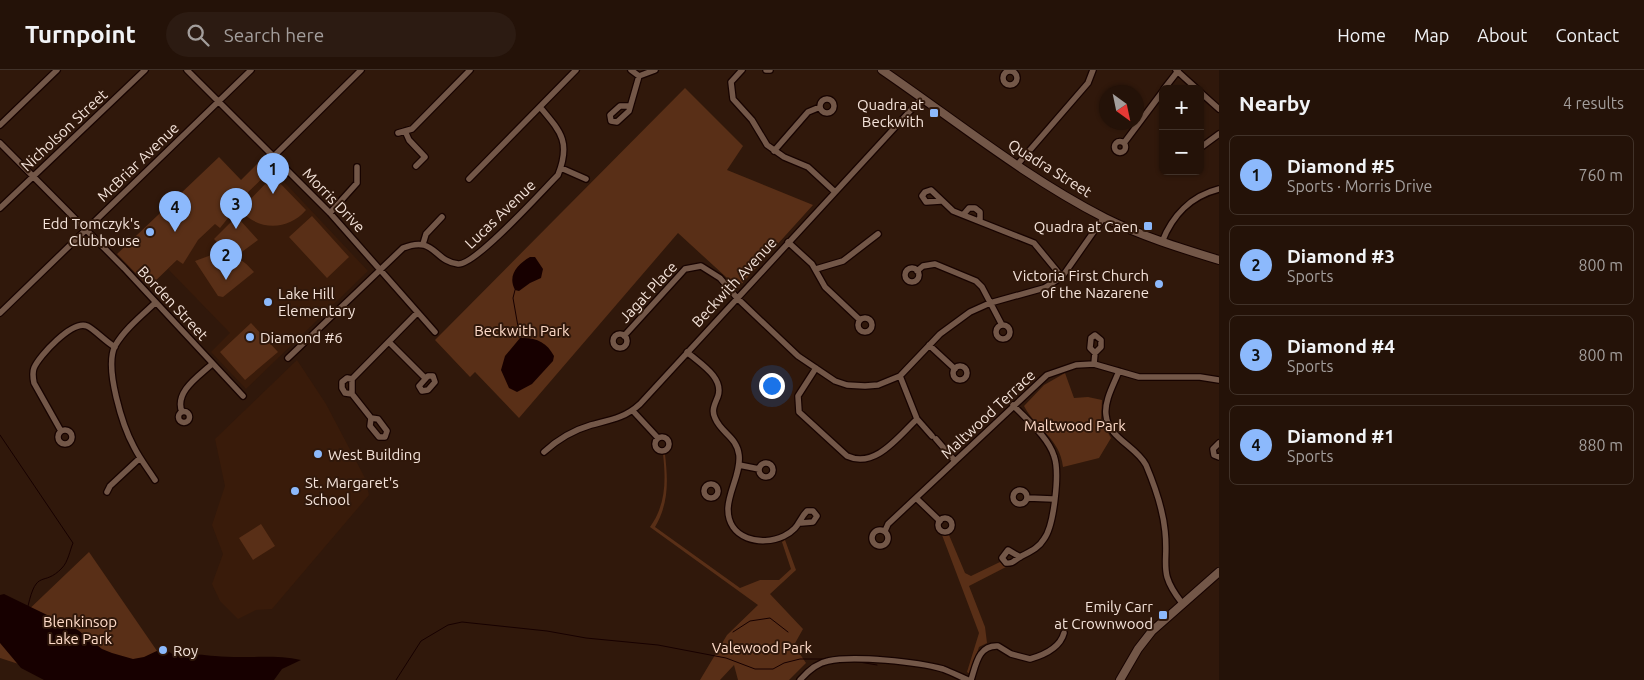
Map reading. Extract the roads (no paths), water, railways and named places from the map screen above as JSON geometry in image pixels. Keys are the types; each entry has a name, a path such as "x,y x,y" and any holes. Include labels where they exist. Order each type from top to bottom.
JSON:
{"main road":[{"name":"Quadra Street","path":"882,70 1017,165 1104,217 1162,242 1219,260"},
{"path":"1120,680 1144,640 1219,572"}],"street":[{"path":"0,125 57,70"},
{"name":"Nicholson Street","path":"0,208 145,70"},
{"name":"Morris Drive","path":"187,70 330,213 435,332"},
{"name":"McBriar Avenue","path":"0,313 251,70"},
{"path":"274,156 361,70"},
{"path":"398,133 412,129 470,70"},
{"path":"468,179 576,70"},
{"path":"631,70 640,76"},
{"path":"640,76 655,70"},
{"path":"742,70 731,82 733,99 752,120 761,138 774,151 808,167 836,192"},
{"path":"1017,165 1088,83 1094,70"},
{"path":"1167,85 1177,71 1192,85"},
{"path":"628,106 632,104 640,76"},
{"path":"1204,96 1219,110"},
{"path":"1124,143 1159,97"},
{"name":"Beckwith Avenue","path":"544,452 569,434 589,426 619,418 633,411 922,98"},
{"path":"540,107 561,132 564,142 561,168 586,179"},
{"path":"774,151 808,112 820,107"},
{"path":"406,131 409,140 425,157 416,166"},
{"path":"1204,145 1219,134"},
{"name":"Borden Street","path":"0,143 124,268 243,396"},
{"path":"330,213 357,183 357,167"},
{"name":"Lucas Avenue","path":"423,244 451,262 467,263 478,255 531,203 558,175 561,168"},
{"path":"1162,242 1170,223 1191,202 1201,195 1219,189"},
{"path":"941,200 962,215 1034,243 1062,277"},
{"path":"962,215 969,208 975,208 980,212 980,221"},
{"path":"737,298 798,356 835,381 847,385 878,385 900,376 952,323 970,312 990,303 1044,288 1062,277 1104,217"},
{"path":"288,358 403,248 415,243 423,244 426,234 442,218"},
{"path":"816,269 842,261 878,234"},
{"path":"788,242 816,269 826,287 860,320"},
{"path":"917,271 923,266 935,264 967,277 982,287 1002,325"},
{"name":"Jagat Place","path":"624,336 680,273 690,266 701,266 711,270 737,298"},
{"path":"155,303 131,326 114,347 112,365 116,394 126,430 140,458 155,480"},
{"path":"371,418 352,394 352,379 417,313"},
{"path":"61,431 34,384 34,369 37,363 67,330 77,326 86,326 114,347"},
{"path":"389,342 425,378"},
{"path":"929,345 954,368"},
{"path":"687,352 717,380 719,391 713,407 714,416 736,442 739,453 739,464 728,508 730,521 737,531 746,538 772,541 784,536 801,523"},
{"path":"1094,364 1095,353"},
{"path":"182,412 179,402 183,392 212,364"},
{"name":"Maltwood Terrace","path":"884,531 888,524 1047,375 1076,365 1094,364 1139,377 1200,377 1219,380"},
{"path":"816,368 798,396 799,412 847,456 856,460 866,460 878,455 917,419"},
{"path":"1119,371 1107,403 1106,414 1109,427 1132,448 1145,464 1165,532 1165,572 1171,588 1182,604"},
{"path":"900,376 917,419 955,461"},
{"path":"352,379 347,378 342,382 342,388 346,393 352,394"},
{"path":"1013,406 1050,446 1056,473 1051,527 1044,540 1032,552 1020,557"},
{"path":"633,411 658,438"},
{"path":"1219,443 1213,449 1214,455 1219,457"},
{"path":"107,492 110,486 140,458"},
{"path":"739,464 759,469"},
{"path":"717,493 730,496"},
{"path":"916,498 940,521"},
{"path":"1028,498 1053,499"},
{"path":"800,680 816,666 828,660 860,660 908,663 934,668 969,680 985,648 998,646 1011,654 1030,659 1057,646 1062,641 1064,633"}],"waterway":[{"path":"515,290 513,298 520,338"},
{"path":"0,435 73,543 62,568 34,586 28,606"},
{"path":"733,632 750,621 770,618 788,632"},
{"path":"396,680 421,641 448,625 462,622 658,645 726,658 755,669 773,669 784,663 800,659 826,659"},
{"path":"853,661 877,665"}],"place":[{"name":"Quadra at Beckwith","path":"934,113"},
{"name":"Diamond #5","path":"273,194"},
{"name":"Quadra at Caen","path":"1148,226"},
{"name":"Diamond #4","path":"236,229"},
{"name":"Edd Tomczyk's Clubhouse","path":"150,232"},
{"name":"Diamond #1","path":"175,232"},
{"name":"Diamond #3","path":"226,280"},
{"name":"Victoria First Church of the Nazarene","path":"1159,284"},
{"name":"Lake Hill Elementary","path":"268,302"},
{"name":"Diamond #6","path":"250,337"},
{"name":"West Building","path":"318,454"},
{"name":"St. Margaret's School","path":"295,491"},
{"name":"Emily Carr at Crownwood","path":"1163,615"},
{"name":"Roy","path":"163,650"}],"park label":[{"name":"Beckwith Park","path":"522,330"},
{"name":"Maltwood Park","path":"1075,425"},
{"name":"Blenkinsop Lake Park","path":"80,630"},
{"name":"Valewood Park","path":"762,647"}]}
